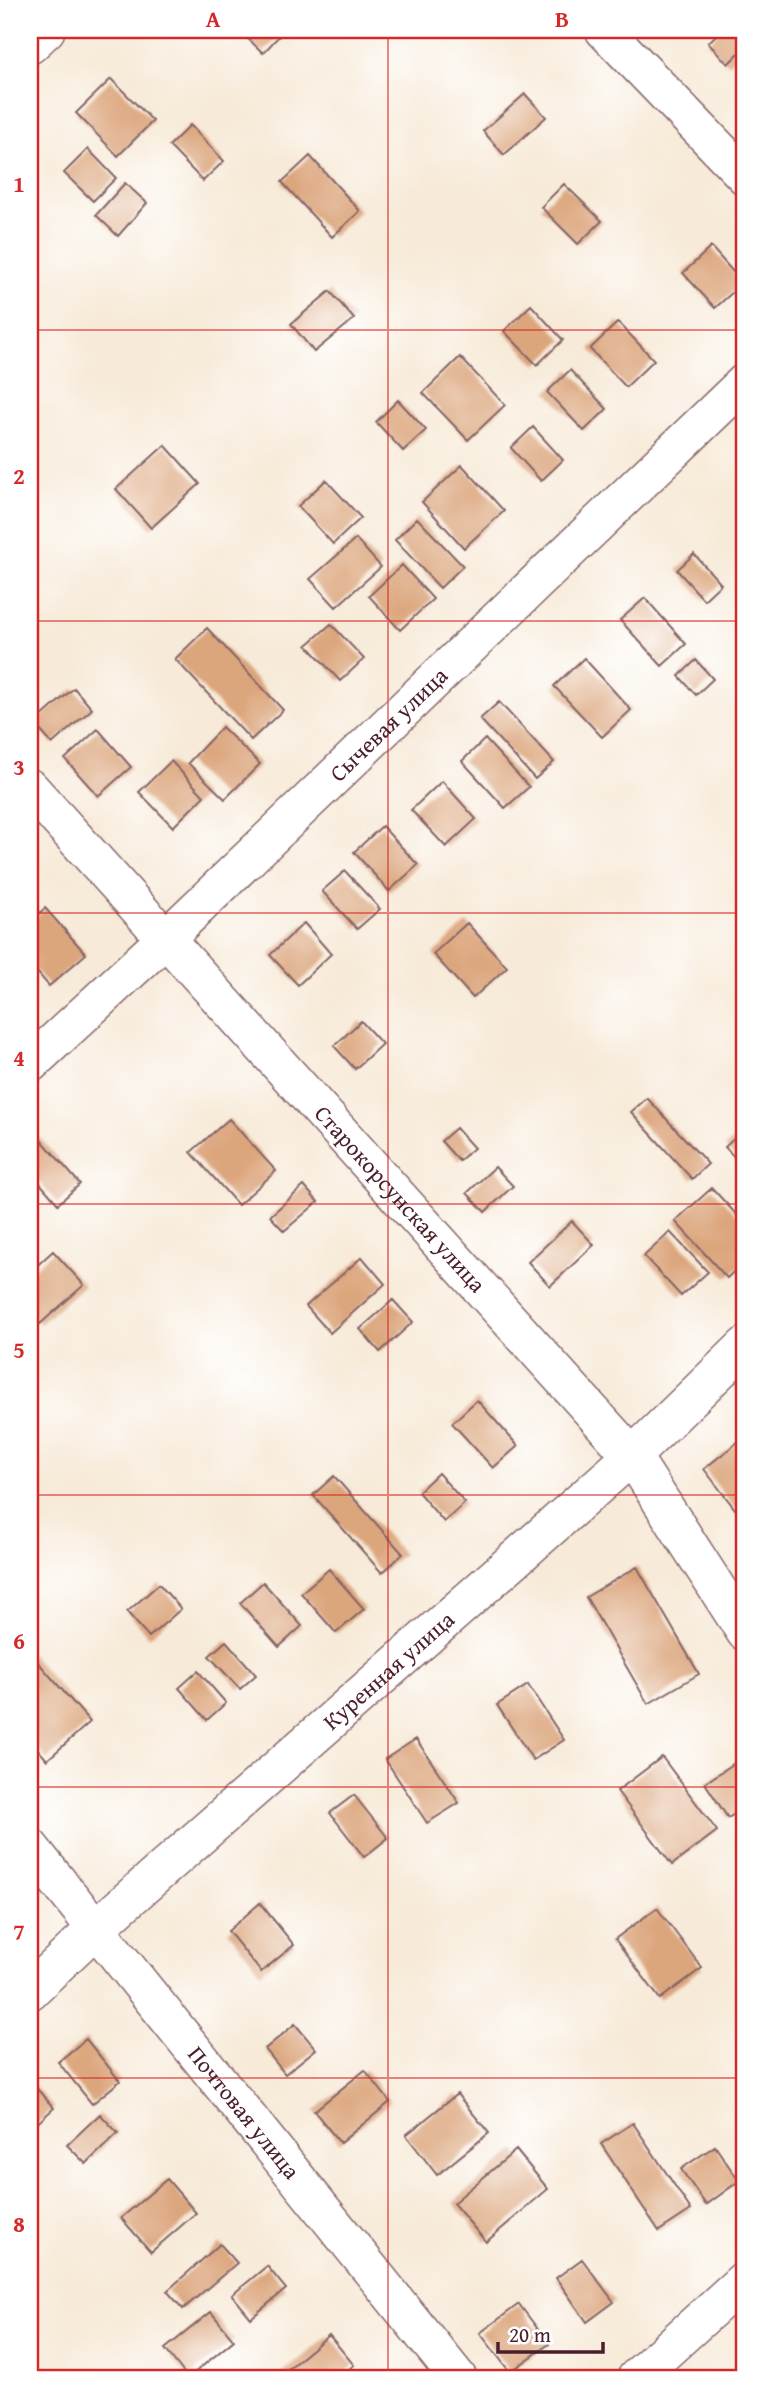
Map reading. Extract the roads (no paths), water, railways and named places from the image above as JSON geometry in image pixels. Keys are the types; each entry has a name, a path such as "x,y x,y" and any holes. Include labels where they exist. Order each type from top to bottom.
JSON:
{"street":[{"path":"30,45 46,30"},
{"path":"604,30 745,176"},
{"name":"Сычевая улица","path":"30,1064 164,940 745,382"},
{"name":"Старокорсунская улица","path":"30,788 164,940 632,1456 745,1632"},
{"name":"Куренная улица","path":"30,1991 96,1928 632,1456 745,1346"},
{"name":"Почтовая улица","path":"30,1847 458,2378"},
{"path":"636,2378 745,2278"}]}
